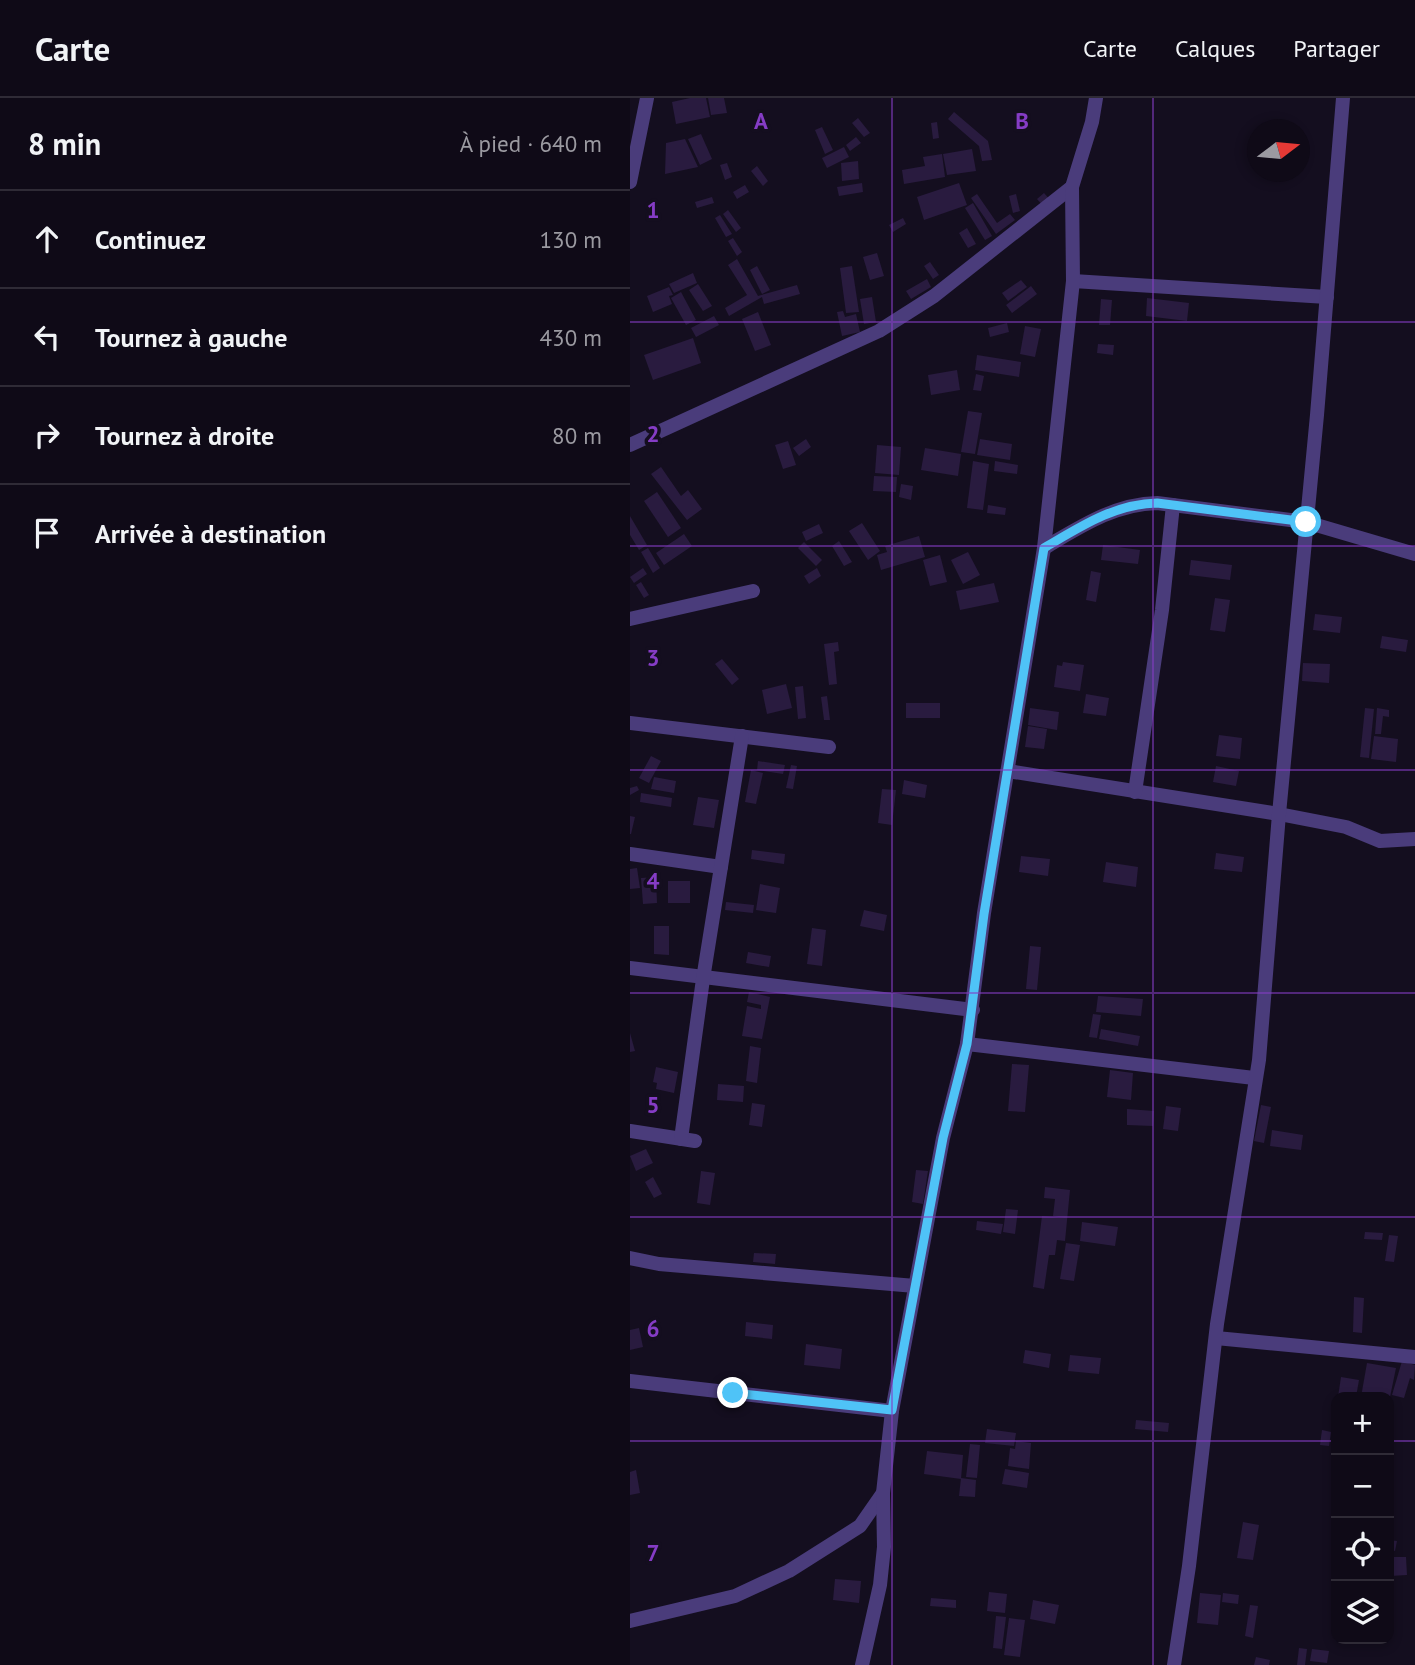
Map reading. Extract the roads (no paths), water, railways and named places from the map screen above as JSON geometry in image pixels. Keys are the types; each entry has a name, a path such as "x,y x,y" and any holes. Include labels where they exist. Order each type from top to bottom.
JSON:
{"street":[{"path":"630,182 648,98"},
{"path":"862,1665 880,1585 884,1547 883,1493 892,1410 943,1138 973,1010 984,914 1044,548 1073,281 1072,187 1092,122 1096,98"},
{"path":"1174,1665 1189,1566 1216,1338 1254,1078 1259,1060 1343,98"},
{"path":"630,444 879,331 934,296 1072,187"},
{"path":"1073,281 1327,297"},
{"path":"1044,548 1112,511 1139,503 1306,522 1415,554"},
{"path":"1135,792 1162,610 1173,505"},
{"path":"630,619 753,591"},
{"path":"630,723 829,747"},
{"path":"630,1131 688,1140 703,979 742,736"},
{"path":"1008,771 1279,814 1346,827 1380,841 1415,839"},
{"path":"630,855 721,867"},
{"path":"630,968 973,1010"},
{"path":"967,1044 1254,1078"},
{"path":"630,1258 659,1264 915,1286"},
{"path":"1216,1338 1415,1357"},
{"path":"630,1381 892,1410"},
{"path":"630,1620 735,1596 789,1571 860,1526 883,1493"}]}
